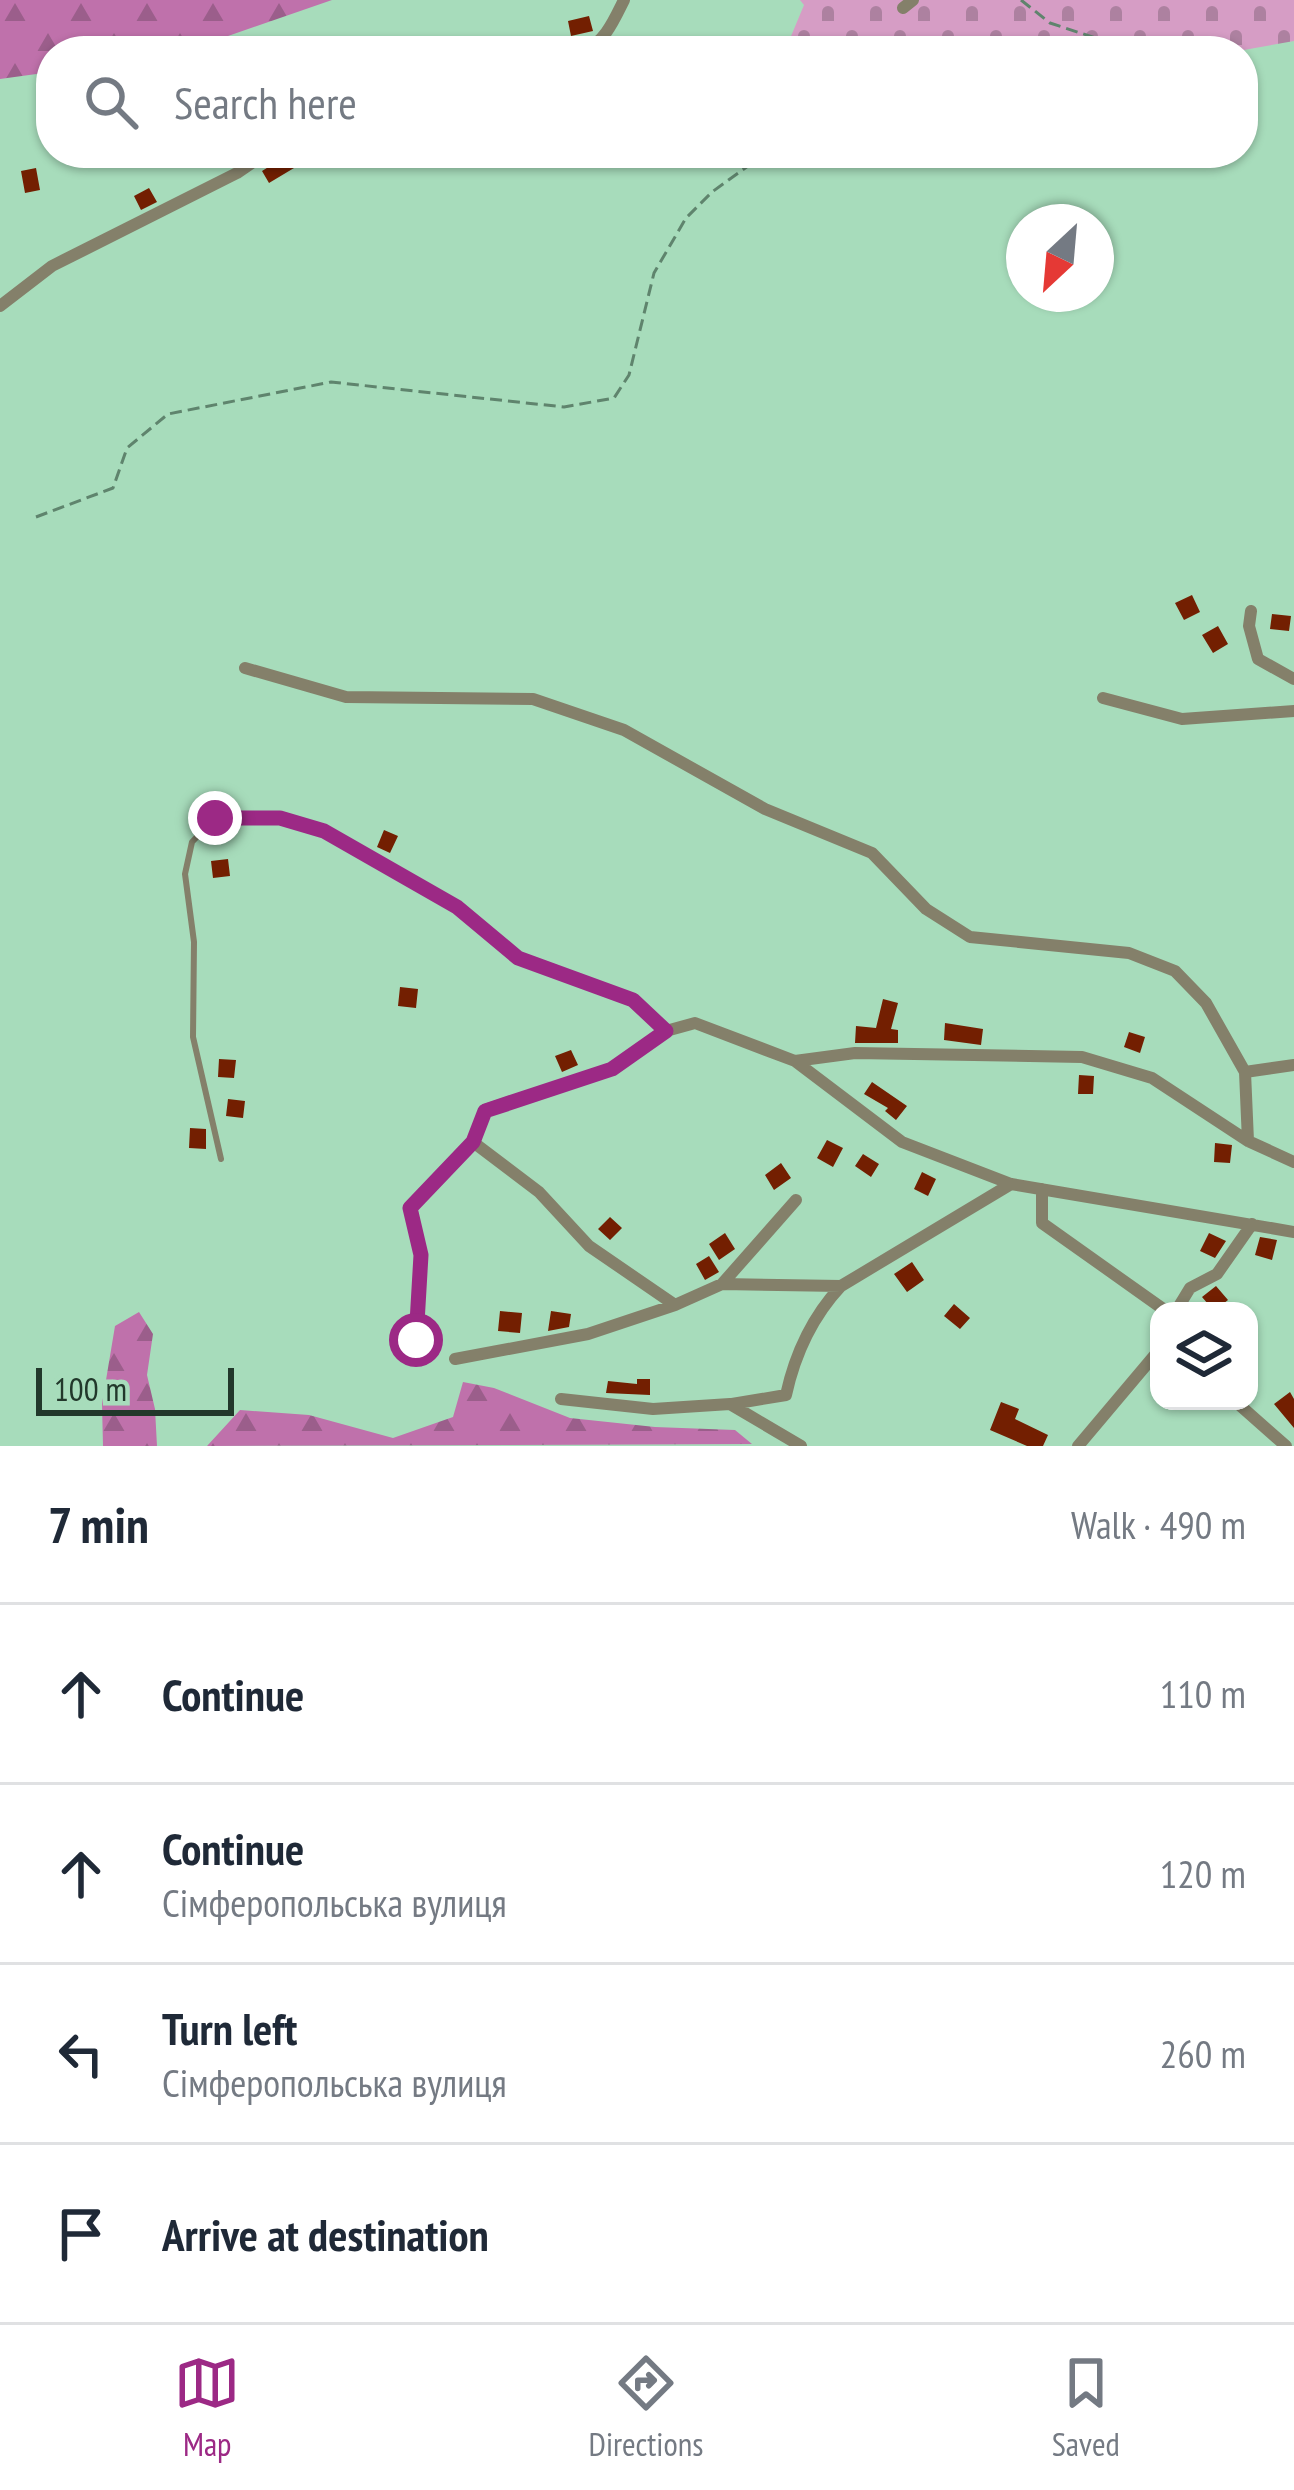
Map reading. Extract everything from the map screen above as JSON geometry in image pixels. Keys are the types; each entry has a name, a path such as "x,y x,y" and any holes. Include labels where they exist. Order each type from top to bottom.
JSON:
{"street":[{"path":"603,36 624,0"},
{"path":"0,305 52,266 244,168"},
{"path":"1251,611 1249,626 1258,659 1294,679"},
{"path":"245,668 346,697 533,699 624,730 765,808 872,853 926,909 970,937 1130,953 1174,971 1206,1003 1245,1072 1248,1141"},
{"path":"1103,698 1182,719 1294,711"},
{"path":"215,818 280,818 324,831 457,907 518,958 633,1000 666,1031"},
{"path":"416,1340 421,1255 410,1208 473,1142 485,1111 612,1069 666,1031 695,1023 796,1061 902,1142 1011,1184 1294,1232"},
{"path":"796,1061 855,1053 1082,1057 1152,1078 1248,1141 1294,1162"},
{"path":"1245,1072 1294,1065"},
{"path":"473,1142 539,1192 589,1246 675,1305"},
{"path":"561,1399 652,1409 785,1395 794,1359 824,1304 842,1286 1011,1184"},
{"path":"1042,1189 1042,1223 1153,1302"},
{"path":"455,1359 589,1334 722,1284 796,1200"},
{"path":"1181,1302 1190,1288 1217,1274 1252,1224"},
{"path":"722,1284 842,1286"},
{"path":"1078,1446 1150,1361"},
{"path":"730,1404 801,1446"},
{"path":"1245,1410 1284,1446"}],"lane":[{"path":"215,818 192,842 185,874 194,942 193,1037 221,1159"}],"path":[{"path":"1021,0 1049,23 1089,36"},
{"path":"36,518 113,488 127,448 168,414 331,382 564,407 614,398 629,375 654,273 686,218 745,168"}],"green space":[{"path":"0,0 332,0 228,36 36,36 36,74 0,79"},
{"path":"800,0 1294,0 1294,41 1258,47 1258,36 791,36 804,5"},
{"path":"139,1312 153,1334 147,1375 157,1446 103,1446 102,1404 115,1326"},
{"path":"463,1382 494,1388 570,1418 735,1430 752,1444 207,1446 240,1410 309,1415 393,1438 453,1417"}],"building":[{"path":"589,16 593,31 571,36 568,21"},
{"path":"36,168 40,190 25,193 21,171"},
{"path":"267,168 294,168 269,183 262,171"},
{"path":"149,188 157,202 141,210 134,196"},
{"path":"1192,595 1200,612 1184,620 1175,603"},
{"path":"1272,614 1291,616 1289,631 1270,629"},
{"path":"1218,626 1228,644 1213,653 1202,635"},
{"path":"384,830 398,836 390,853 377,847"},
{"path":"228,859 230,876 213,878 211,861"},
{"path":"400,987 418,989 416,1008 398,1006"},
{"path":"883,999 898,1003 891,1029 898,1030 898,1043 855,1043 856,1026 876,1028"},
{"path":"945,1023 983,1029 981,1045 944,1040"},
{"path":"1129,1032 1145,1037 1140,1053 1124,1047"},
{"path":"571,1050 578,1065 562,1072 555,1056"},
{"path":"219,1059 236,1060 234,1078 218,1077"},
{"path":"1079,1075 1094,1076 1093,1094 1078,1094"},
{"path":"872,1082 907,1106 896,1120 885,1111 888,1108 864,1094"},
{"path":"228,1099 245,1101 243,1118 226,1116"},
{"path":"190,1128 206,1129 206,1149 189,1148"},
{"path":"827,1140 843,1148 833,1167 817,1158"},
{"path":"1215,1143 1232,1145 1230,1163 1214,1162"},
{"path":"863,1154 879,1164 871,1177 855,1166"},
{"path":"781,1163 791,1178 774,1190 765,1175"},
{"path":"922,1172 936,1179 928,1196 914,1189"},
{"path":"610,1217 622,1228 610,1240 598,1229"},
{"path":"725,1233 735,1249 719,1260 709,1244"},
{"path":"1209,1233 1226,1241 1215,1258 1200,1251"},
{"path":"1260,1237 1277,1240 1272,1260 1255,1255"},
{"path":"709,1256 719,1272 705,1280 696,1264"},
{"path":"912,1262 924,1280 907,1292 894,1274"},
{"path":"1216,1286 1228,1300 1206,1302 1202,1297"},
{"path":"954,1304 970,1318 960,1329 944,1316"},
{"path":"500,1311 522,1313 520,1333 498,1331"},
{"path":"551,1311 571,1314 569,1327 548,1331"},
{"path":"637,1379 650,1379 650,1395 606,1393 608,1381 637,1384"},
{"path":"1290,1392 1294,1399 1294,1428 1274,1404"},
{"path":"1001,1402 1019,1409 1015,1419 1048,1435 1043,1446 1027,1446 990,1430"}],"route":[{"path":"215,818 280,818 324,831 457,907 518,958 633,1000 666,1031 612,1069 485,1111 473,1142 410,1208 421,1255 416,1340"}]}
